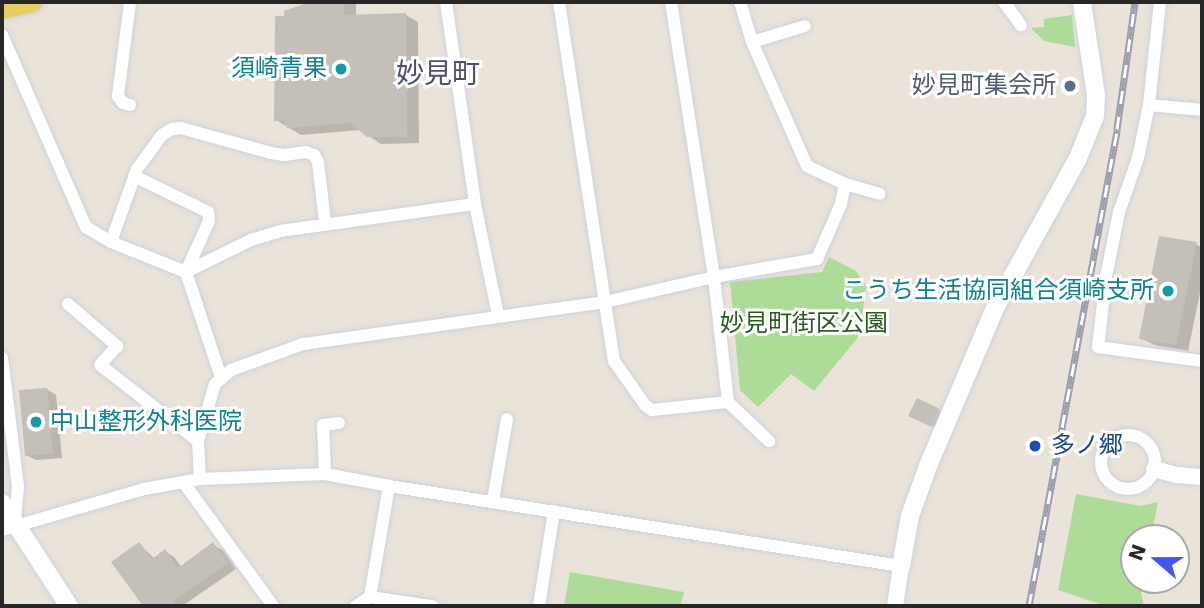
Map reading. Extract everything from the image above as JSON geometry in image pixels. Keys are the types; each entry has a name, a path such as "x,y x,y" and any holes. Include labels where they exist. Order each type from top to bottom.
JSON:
{"main road":[{"path":"2,9 32,2"},
{"path":"901,566 910,516 928,466 995,308 1078,158 1095,116 1096,95 1082,2"},
{"path":"2,503 6,524 69,606"}],"street":[{"path":"130,2 118,96 122,103 130,105"},
{"path":"446,2 475,204 498,315"},
{"path":"559,2 614,361 645,405 652,410 663,411 728,402"},
{"path":"671,2 714,277 728,402 769,441"},
{"path":"740,2 752,42 807,166 845,184 880,194"},
{"path":"1004,2 1021,24"},
{"path":"1160,2 1149,105 1138,158 1119,212 1106,277 1098,347 1202,361"},
{"path":"752,42 805,26"},
{"path":"2,35 82,220 94,233 111,242 186,272 251,240 280,231 326,222 475,204"},
{"path":"1149,105 1202,110"},
{"path":"111,242 134,176 162,135 172,128 181,128 284,155 306,152 314,155 318,162 326,222"},
{"path":"134,176 208,212 209,221 186,272 221,377"},
{"path":"200,479 198,441 204,413 221,377 231,370 303,344 605,302 714,277 817,259 841,204 845,184"},
{"path":"68,304 117,346 100,365 198,441"},
{"path":"2,358 18,486 6,524"},
{"path":"493,500 508,419"},
{"path":"325,474 323,425 339,423"},
{"path":"1125,435 1134,435 1142,438 1153,452 1154,469 1150,477 1136,488 1117,488 1104,475 1100,457 1109,441 1125,435"},
{"path":"1154,469 1177,475 1202,477"},
{"path":"6,524 144,489 200,479 325,474 901,566 895,606"},
{"path":"184,482 273,606"},
{"path":"370,597 389,486"},
{"path":"539,606 554,511"},
{"path":"356,606 370,597 432,606"}],"green space":[{"path":"1072,15 1075,47 1044,41 1031,28 1044,27 1044,19"},
{"name":"妙見町街区公園","path":"829,257 856,271 866,286 860,335 814,391 791,374 758,407 740,390 730,282 822,272"},
{"path":"1076,494 1141,506 1158,502 1154,524 1120,524 1120,594 1141,594 1144,606 1106,606 1058,590"},
{"path":"570,572 684,593 680,606 564,606"}],"building":[{"name":"須崎青果","path":"310,2 344,2 344,15 406,13 407,137 367,137 350,123 287,128 284,121 274,121 275,16 284,16 284,11"},
{"name":"こうち生活協同組合須崎支所","path":"1159,236 1197,242 1176,345 1139,339"},
{"name":"中山整形外科医院","path":"47,388 53,453 25,456 19,390"},
{"path":"917,398 940,409 932,427 908,416"},
{"path":"139,542 152,559 165,549 178,568 213,542 228,563 173,601 177,606 143,606 111,562"}],"railway":[{"path":"1029,606 1117,129 1135,2"}],"place":[{"name":"須崎青果","path":"341,69"},
{"name":"妙見町集会所","path":"1070,86"},
{"name":"こうち生活協同組合須崎支所","path":"1168,291"},
{"name":"中山整形外科医院","path":"36,422"},
{"name":"多ノ郷","path":"1035,446"}],"district":[{"name":"妙見町","path":"438,74"}]}
